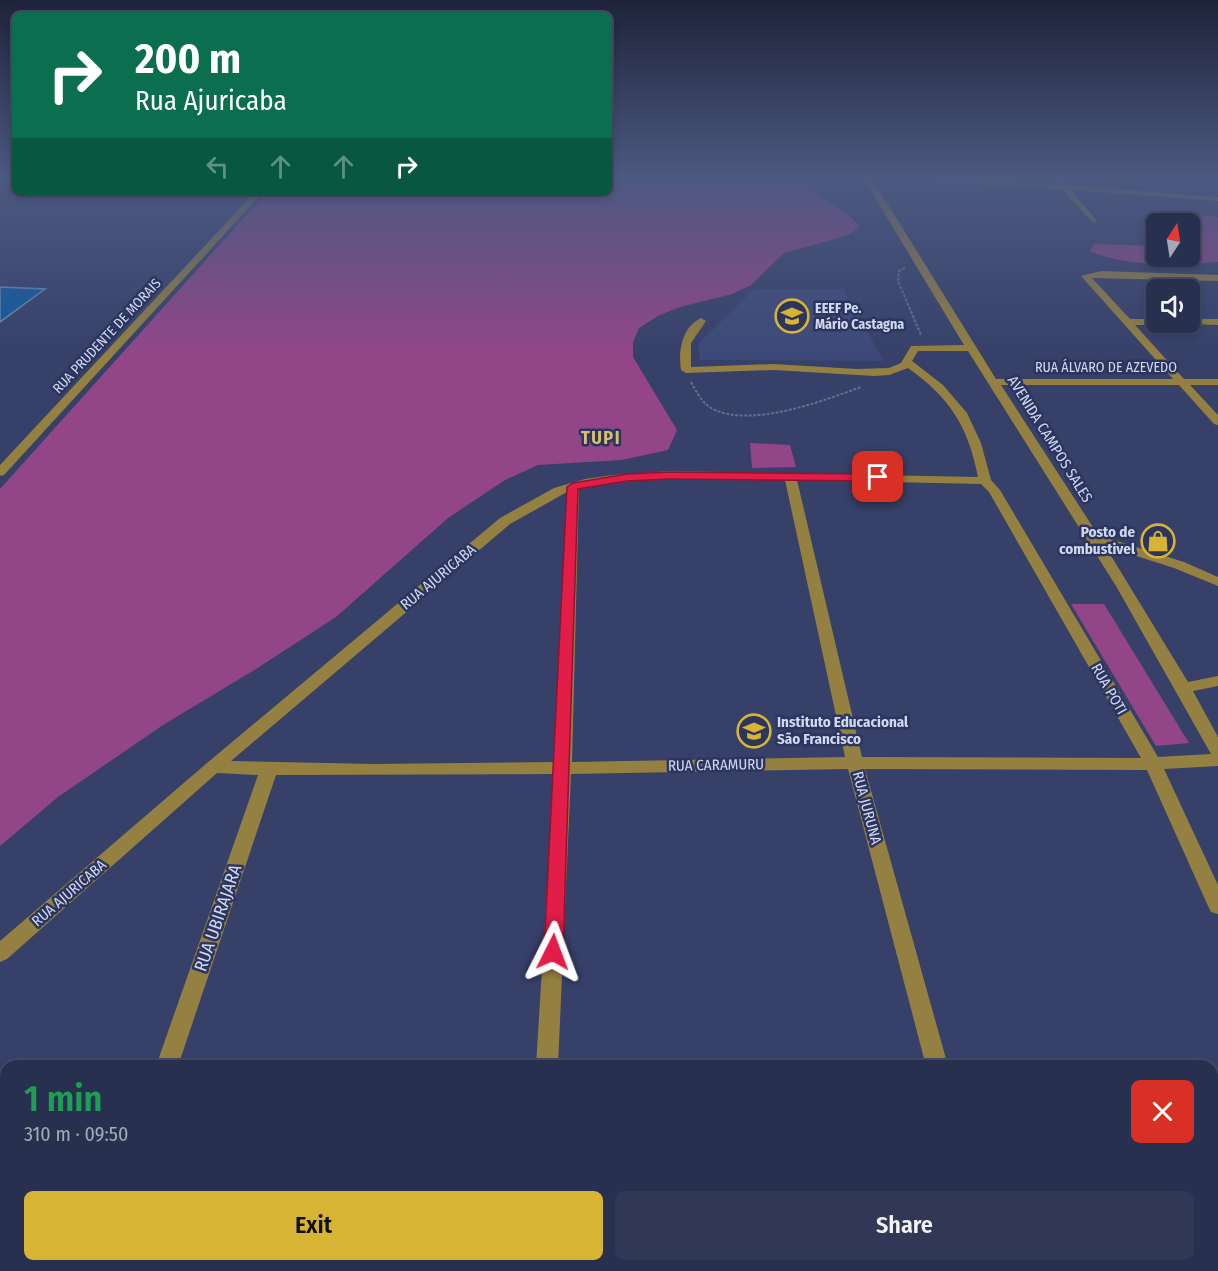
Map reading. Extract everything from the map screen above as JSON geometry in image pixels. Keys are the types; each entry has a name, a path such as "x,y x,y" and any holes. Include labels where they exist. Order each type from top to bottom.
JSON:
{"street":[{"name":"RUA PRUDENTE DE MORAIS","path":"0,472 217,237"},
{"name":"AVENIDA CAMPOS SALES","path":"904,237 952,318 1093,537 1184,688 1218,752"},
{"path":"1218,278 1086,275 1218,422"},
{"path":"701,321 687,336 683,357 686,370 772,367 882,372 897,370 908,363 913,350 973,348"},
{"path":"1126,322 1146,322"},
{"path":"1200,322 1218,322"},
{"path":"908,363 938,383 957,403 973,432 985,481"},
{"name":"RUA ÁLVARO DE AZEVEDO","path":"994,382 1218,382"},
{"name":"RUA AJURICABA","path":"0,953 213,767 505,521 538,501 573,487 627,477 649,476 790,476 985,481"},
{"name":"RUA JURUNA","path":"790,476 855,763 935,1060"},
{"name":"RUA POTI","path":"985,481 994,490 1153,764 1218,906"},
{"path":"547,1060 563,768 573,487"},
{"path":"1093,537 1179,565 1218,582"},
{"path":"1184,688 1218,681"},
{"name":"RUA CARAMURU","path":"213,767 269,769 563,768 855,763 1153,764 1218,760"},
{"name":"RUA UBIRAJARA","path":"169,1060 269,769"}],"path":[{"path":"920,262 899,271 897,281 926,348"},
{"path":"686,370 703,401 720,412 736,414 783,411 833,398 864,386"}],"shaded area":[{"path":"226,237 841,237 784,253 751,285 732,294 680,307 658,316 639,328 633,342 633,357 677,430 668,450 622,460 538,465 505,480 448,518 336,617 163,725 58,797 0,846 0,489"},
{"path":"1200,237 1218,237 1218,262 1200,263"},
{"path":"1094,244 1146,246 1146,263 1120,260 1090,251"},
{"name":"EEEF Pe. Mário Castagna","path":"754,289 843,289 884,361 700,360 698,344"},
{"path":"750,443 790,445 796,467 752,468"},
{"path":"1071,604 1104,604 1189,743 1156,746"}],"building":[{"path":"0,287 45,289 0,322"}],"place":[{"name":"EEEF Pe. Mário Castagna","path":"792,316"},
{"name":"Posto de combustivel","path":"1158,541"},
{"name":"Instituto Educacional São Francisco","path":"754,731"}],"district":[{"name":"TUPI","path":"601,438"}],"route":[{"path":"553,952 563,768 573,487 627,477 670,475 878,477"}]}
